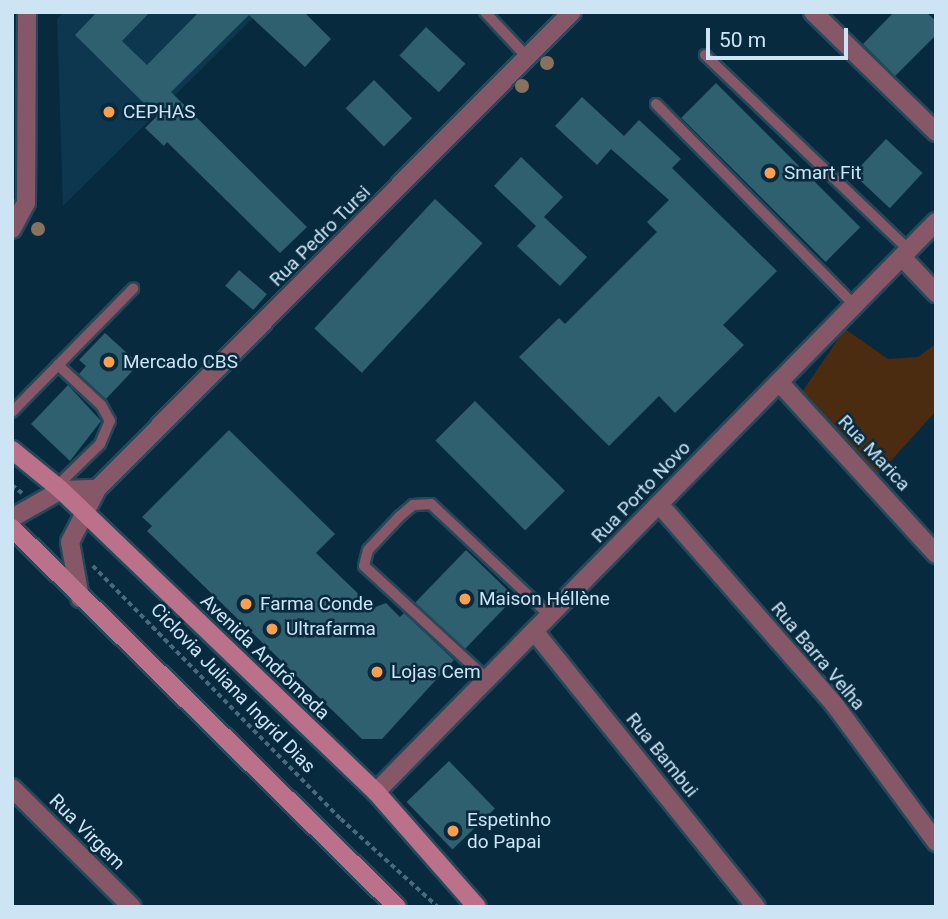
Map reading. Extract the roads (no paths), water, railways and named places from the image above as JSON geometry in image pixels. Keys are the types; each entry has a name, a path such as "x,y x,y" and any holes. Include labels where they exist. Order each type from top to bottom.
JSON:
{"main road":[{"name":"Avenida Andrômeda","path":"12,450 59,488 376,792 477,907"},
{"path":"12,528 80,598 344,848 397,907"}],"street":[{"path":"12,229 26,203 27,12"},
{"path":"813,12 936,132"},
{"name":"Rua Pedro Tursi","path":"80,598 70,542 97,489 527,57 565,15"},
{"name":"Rua Porto Novo","path":"376,792 936,222"},
{"path":"905,253 936,293"},
{"name":"Rua Marica","path":"779,382 936,554"},
{"path":"12,518 59,488 97,489"},
{"name":"Rua Barra Velha","path":"659,504 834,704 936,842"},
{"name":"Rua Bambui","path":"534,631 756,907"},
{"name":"Rua Virgem","path":"12,788 132,907"}],"lane":[{"path":"485,12 527,57"},
{"path":"705,55 905,253"},
{"path":"656,104 854,305"},
{"path":"12,412 133,289"},
{"path":"58,365 101,405 110,421 100,444 59,488"},
{"path":"487,679 364,566 368,550 400,516 413,505 431,504 550,615"}],"place":[{"name":"CEPHAS","path":"109,112"},
{"name":"Smart Fit","path":"770,173"},
{"name":"Mercado CBS","path":"109,362"},
{"name":"Maison Héllène","path":"465,599"},
{"name":"Farma Conde","path":"246,604"},
{"name":"Ultrafarma","path":"272,629"},
{"name":"Lojas Cem","path":"377,672"},
{"name":"Espetinho do Papai","path":"453,831"}]}
